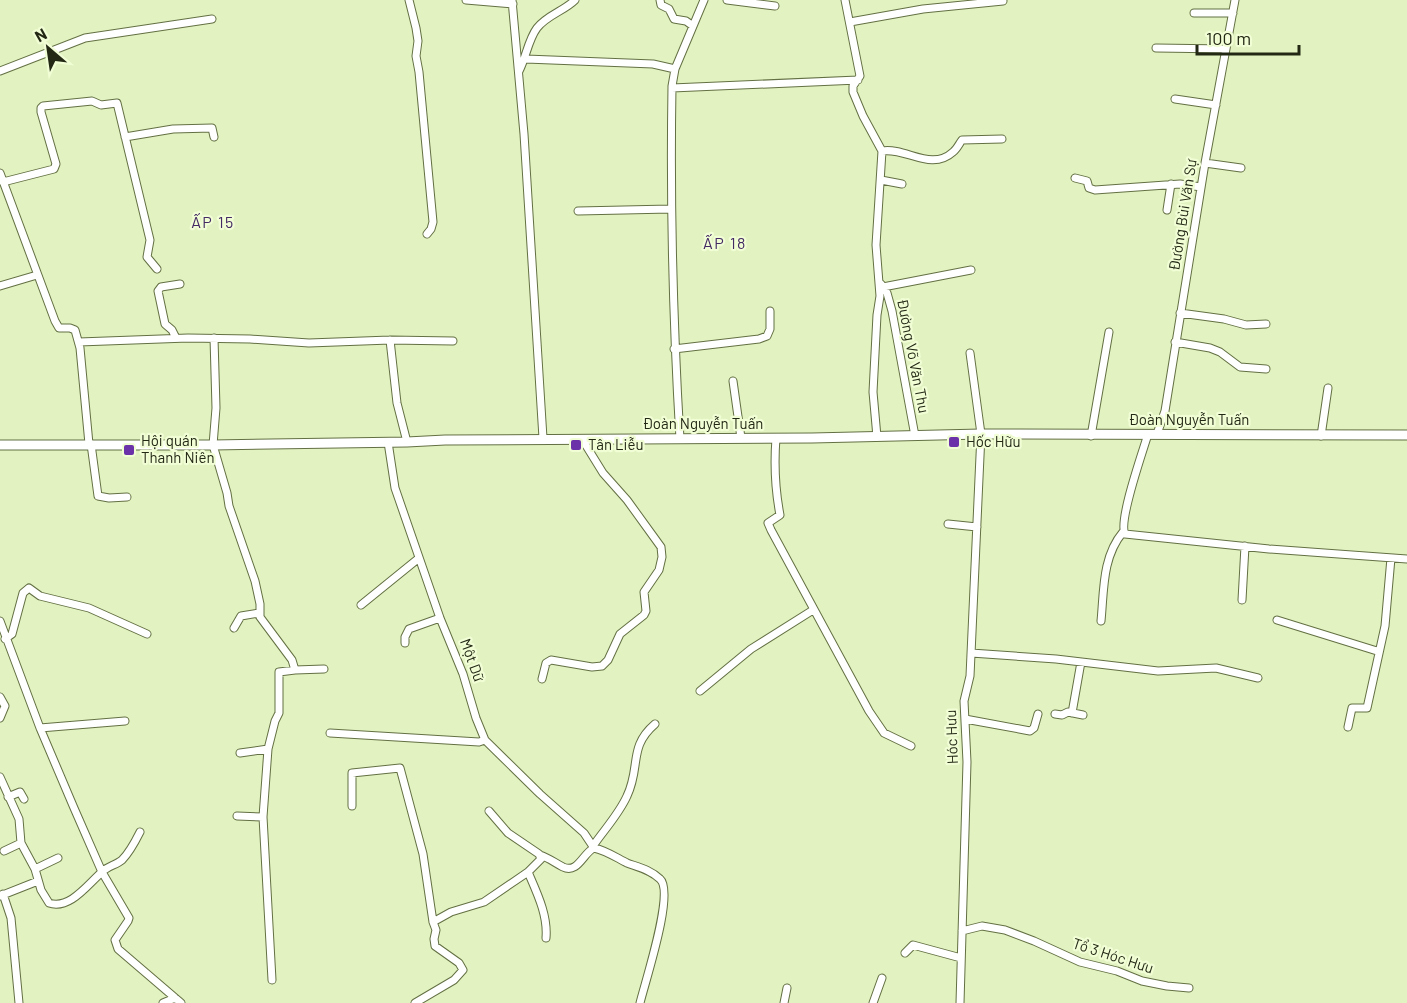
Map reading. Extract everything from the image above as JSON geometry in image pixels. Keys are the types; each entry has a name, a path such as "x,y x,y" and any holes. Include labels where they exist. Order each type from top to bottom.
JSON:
{"main road":[{"name":"Đoàn Nguyễn Tuấn","path":"0,445 213,445 543,438 680,439 1153,434 1407,435"}],"street":[{"path":"409,0 418,41 416,56 433,222 432,229 427,234"},
{"path":"466,0 513,2 543,438"},
{"path":"519,72 537,28 575,0"},
{"path":"660,0 661,5 669,9 674,18 686,21 693,26"},
{"path":"680,439 674,349 670,209 672,88 675,69 704,0"},
{"path":"727,0 775,6"},
{"path":"845,0 860,76 853,86 856,103 882,151 876,245 881,285 873,392 877,436"},
{"name":"Đường Bùi Văn Sự","path":"1101,621 1106,568 1110,554 1123,532 1133,480 1165,411 1204,162 1235,0"},
{"path":"850,22 960,3 1003,1"},
{"path":"1194,13 1233,13"},
{"path":"0,71 85,38 212,19"},
{"path":"1156,48 1226,49"},
{"path":"526,59 653,64 675,69"},
{"path":"672,88 858,80"},
{"path":"1175,99 1216,105"},
{"path":"3,182 54,169 56,164 41,108 92,101 100,105 117,103 150,240 147,257 157,269"},
{"path":"125,137 173,129 207,127 212,128 214,137"},
{"path":"882,151 891,151 923,160 935,160 953,152 962,140 1002,139"},
{"path":"1204,162 1241,168"},
{"path":"0,173 59,328 75,330 79,342 98,495 109,498 127,497"},
{"path":"1075,178 1087,181 1089,188 1095,190 1171,184 1201,187"},
{"path":"881,180 902,184"},
{"path":"1167,210 1171,184"},
{"path":"578,210 670,209"},
{"path":"881,285 971,270"},
{"path":"0,286 37,275"},
{"path":"176,338 165,324 158,291 161,287 180,284"},
{"name":"Đường Võ Văn Thu","path":"881,285 892,311 897,333 915,436"},
{"path":"674,349 759,339 767,336 770,329 770,311"},
{"path":"1180,313 1224,319 1246,325 1266,324"},
{"path":"1091,435 1109,332"},
{"path":"79,342 176,338 309,343 390,340 453,341"},
{"path":"214,338 216,408 213,445 229,506 255,581 260,604 259,613 263,623 292,660 296,670"},
{"path":"390,340 397,403 407,442"},
{"path":"1175,342 1210,348 1220,352 1240,367 1266,369"},
{"name":"Hóc Hưu","path":"960,1003 967,762 964,701 970,676 981,435 970,353"},
{"path":"733,381 741,438"},
{"path":"1321,436 1328,388"},
{"path":"776,438 774,468 780,514 768,523 853,683 884,733 911,746"},
{"path":"542,679 546,663 551,660 592,667 602,666 608,660 620,634 644,615 646,610 644,592 656,577 662,563 661,548 627,500 603,473 582,439"},
{"name":"Một Dữ","path":"388,442 395,488 485,740 584,833 593,847"},
{"path":"948,524 977,527"},
{"path":"1123,532 1127,535 1407,559"},
{"path":"1242,600 1245,546"},
{"path":"361,605 419,558"},
{"path":"1348,728 1353,708 1367,708 1385,626 1391,558"},
{"path":"6,639 12,634 23,592 29,588 40,596 89,608 147,634"},
{"path":"700,692 751,649 813,610"},
{"path":"234,628 241,616 259,613"},
{"path":"405,644 405,637 409,629 440,618"},
{"path":"1277,620 1377,651"},
{"path":"0,621 40,728 102,872 129,918 115,940 118,949 178,1000"},
{"path":"971,653 1056,659 1158,671 1216,668 1258,678"},
{"path":"1072,713 1081,662"},
{"path":"272,980 263,817 268,749 274,722 279,713 279,672 324,669"},
{"path":"0,697 4,706 0,718"},
{"path":"965,719 1030,731 1034,728 1038,714"},
{"path":"1055,714 1083,715"},
{"path":"40,728 125,720"},
{"path":"489,811 508,833 540,855 563,867 571,868 579,863 593,847 626,798 633,782 638,745 646,732 655,724"},
{"path":"330,733 479,742 485,740"},
{"path":"240,753 268,749"},
{"path":"352,806 352,773 400,768 423,854 436,930 435,946 459,963 463,970 454,980 415,1003"},
{"path":"0,777 21,826 21,843 35,869 40,890 49,903 60,905 68,902 85,889 102,872 122,860 140,832"},
{"path":"8,797 20,792 24,799"},
{"path":"237,816 263,817"},
{"path":"4,851 21,843"},
{"path":"593,847 639,866 661,879 664,884 666,897 663,917 640,1003"},
{"path":"433,922 451,912 484,902 528,872 541,859 540,855"},
{"path":"35,869 58,858"},
{"path":"528,872 543,907 546,938"},
{"path":"19,1003 12,918 1,895 38,881"},
{"name":"Tổ 3 Hóc Hưu","path":"962,931 982,927 1005,930 1080,963 1118,971 1142,981 1189,988"},
{"path":"905,953 913,945 962,958"},
{"path":"873,1003 882,978"},
{"path":"784,1003 787,988"},
{"path":"163,1003 178,1000"}],"place":[{"name":"Hốc Hữu","path":"954,442"},
{"name":"Tân Liễu","path":"576,445"},
{"name":"Hội quán Thanh Niên","path":"129,450"}],"district":[{"name":"ẤP 15","path":"213,222"},
{"name":"ẤP 18","path":"725,243"}]}
